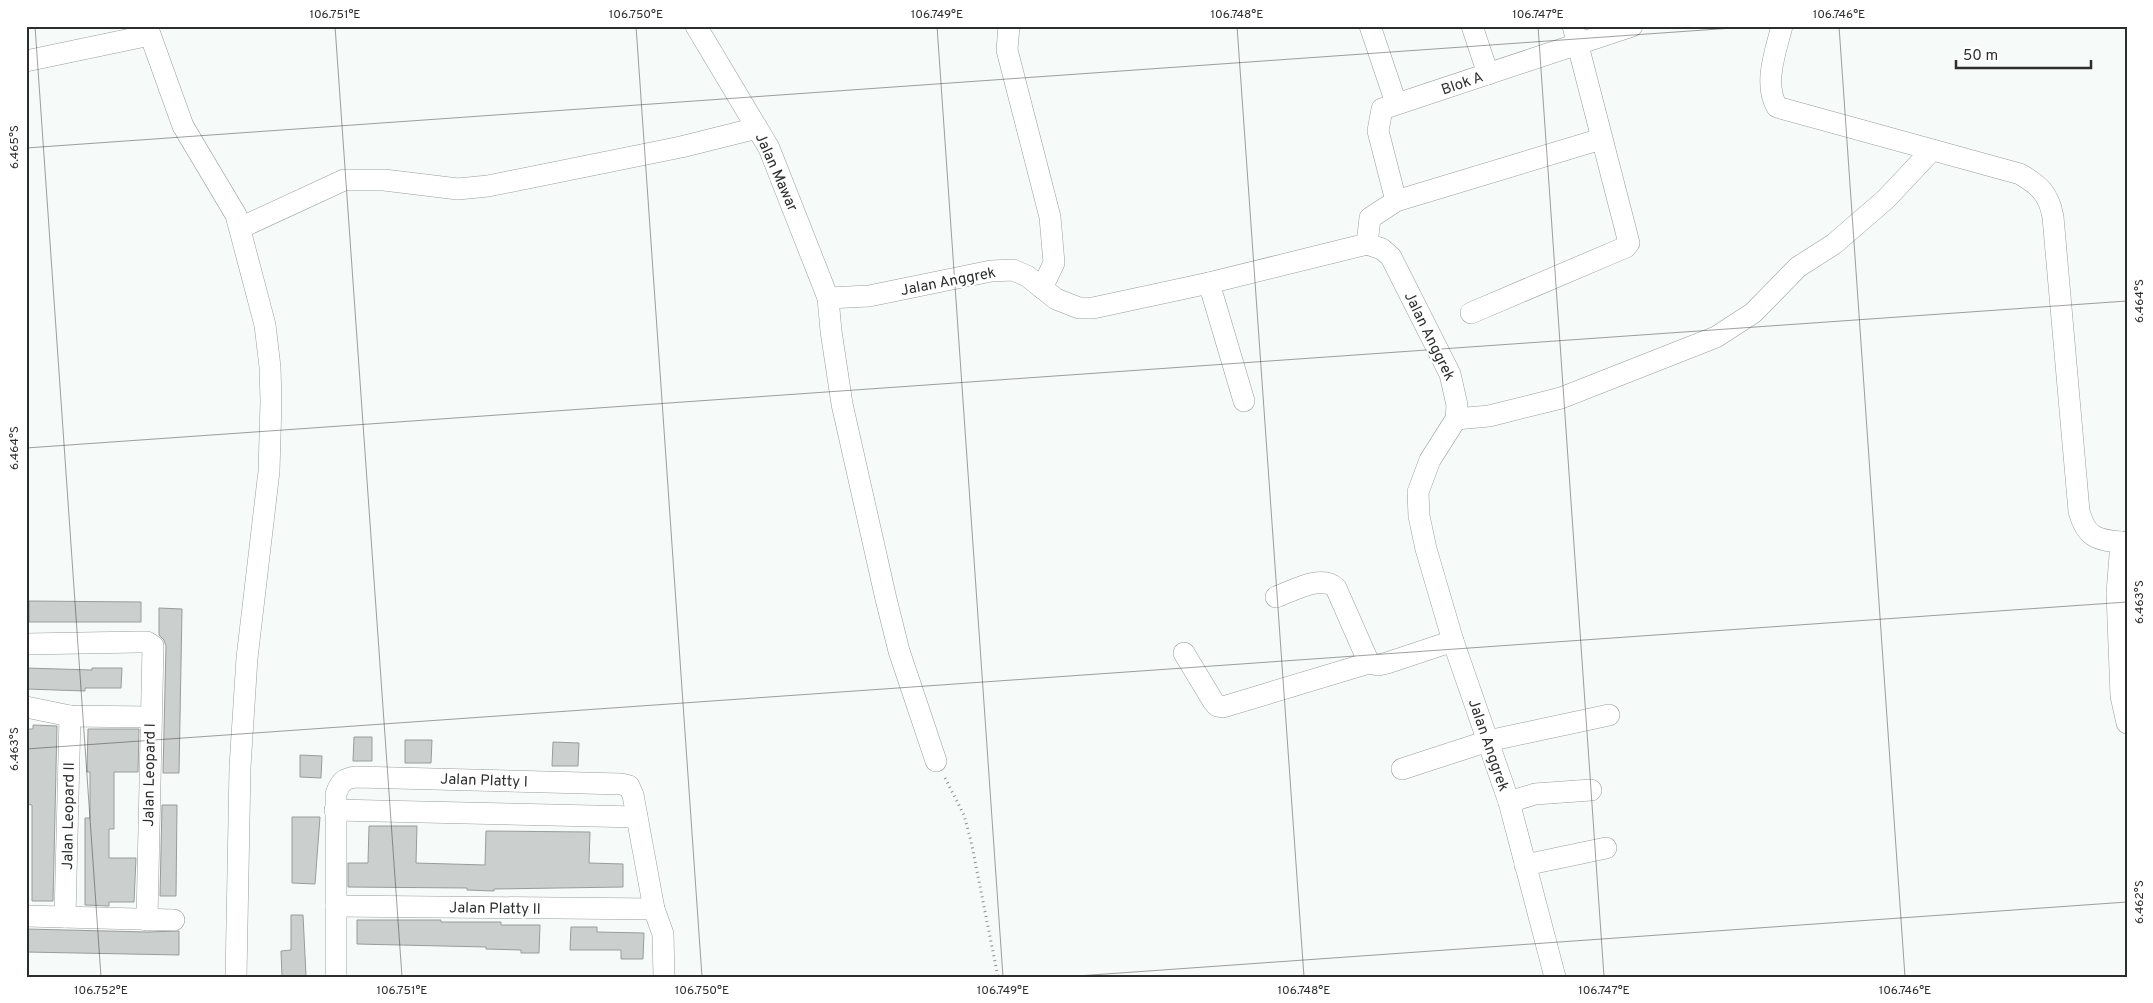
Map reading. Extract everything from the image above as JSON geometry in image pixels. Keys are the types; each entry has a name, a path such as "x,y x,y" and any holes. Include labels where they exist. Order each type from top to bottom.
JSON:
{"street":[{"name":"Jalan Mawar","path":"696,26 769,148 828,298 842,404 886,599 899,651 936,761"},
{"path":"1009,26 1007,50 1050,217 1054,263 1042,288"},
{"path":"1370,26 1396,103 1382,109 1378,130 1396,201"},
{"path":"1472,26 1488,74"},
{"name":"Blok A","path":"1396,103 1488,74 1576,36 1632,26"},
{"path":"1782,26 1773,62 1771,90 1772,100 1777,107 2020,174 2036,183 2048,198 2053,217 2079,511 2086,529 2094,537 2124,543 2117,602 2121,696 2127,723"},
{"path":"26,62 148,31 183,126 236,215 265,325 271,402 269,471 247,658 240,766 236,977"},
{"path":"1471,314 1626,247 1628,238 1576,36"},
{"path":"240,228 344,180 384,180 458,189 488,186 681,147 757,128"},
{"path":"1367,244 1370,218 1396,201 1601,139"},
{"path":"1456,419 1490,416 1561,398 1716,337 1753,313 1798,267 1834,244 1886,199 1932,150"},
{"name":"Jalan Anggrek","path":"828,298 890,293 991,271 1013,270 1028,276 1056,299 1079,308 1094,308 1209,283 1367,244 1382,249 1391,257 1450,374 1457,404 1456,419 1430,460 1418,492 1417,504 1426,549 1453,641 1509,802 1555,977"},
{"path":"1209,283 1244,402"},
{"path":"1276,597 1317,582 1332,584 1336,588 1369,663"},
{"path":"1184,653 1213,701 1218,706 1223,707 1369,663 1378,665 1453,641"},
{"name":"Jalan Leopard I","path":"26,644 147,642 153,646 147,920"},
{"path":"26,707 70,716 150,718"},
{"path":"1402,768 1488,741 1609,715"},
{"name":"Jalan Leopard II","path":"65,917 70,716"},
{"name":"Jalan Platty I","path":"336,977 336,794 340,783 347,778 358,777 621,784 629,786 633,795 654,909 663,934 664,977"},
{"path":"1509,802 1536,794 1591,790"},
{"path":"335,810 637,817"},
{"path":"1525,864 1606,848"},
{"name":"Jalan Platty II","path":"336,906 654,909"},
{"path":"26,916 174,920"}],"path":[{"path":"936,761 964,815 971,841 998,977"}],"building":[{"path":"29,601 141,602 141,622 29,622"},
{"path":"159,608 182,609 179,773 163,773 166,646 164,640 159,635"},
{"path":"26,668 92,670 92,668 122,668 121,688 85,688 85,691 26,689"},
{"path":"33,725 57,726 53,901 32,901 32,805 26,804 26,729 33,729"},
{"path":"88,729 139,729 138,772 114,772 114,829 109,829 109,858 136,858 134,902 109,902 109,906 85,905 85,818 90,818 90,772 87,772"},
{"path":"354,737 372,737 372,761 353,761"},
{"path":"405,740 432,740 431,763 405,763"},
{"path":"553,742 579,743 578,766 552,766"},
{"path":"300,755 322,756 321,778 300,777"},
{"path":"162,805 177,805 176,896 160,896"},
{"path":"292,817 320,817 315,884 292,883"},
{"path":"369,826 417,826 416,863 485,865 486,831 590,832 589,863 623,864 623,887 494,889 494,891 467,890 467,888 348,887 348,863 368,863"},
{"path":"291,915 303,915 306,976 282,977 281,951 291,950"},
{"path":"357,920 441,920 441,922 501,922 501,925 540,925 539,953 521,953 521,950 486,949 486,947 357,944"},
{"path":"571,927 597,927 597,932 644,933 643,959 621,959 621,950 570,950"},
{"path":"26,929 179,931 179,955 26,952"}]}
